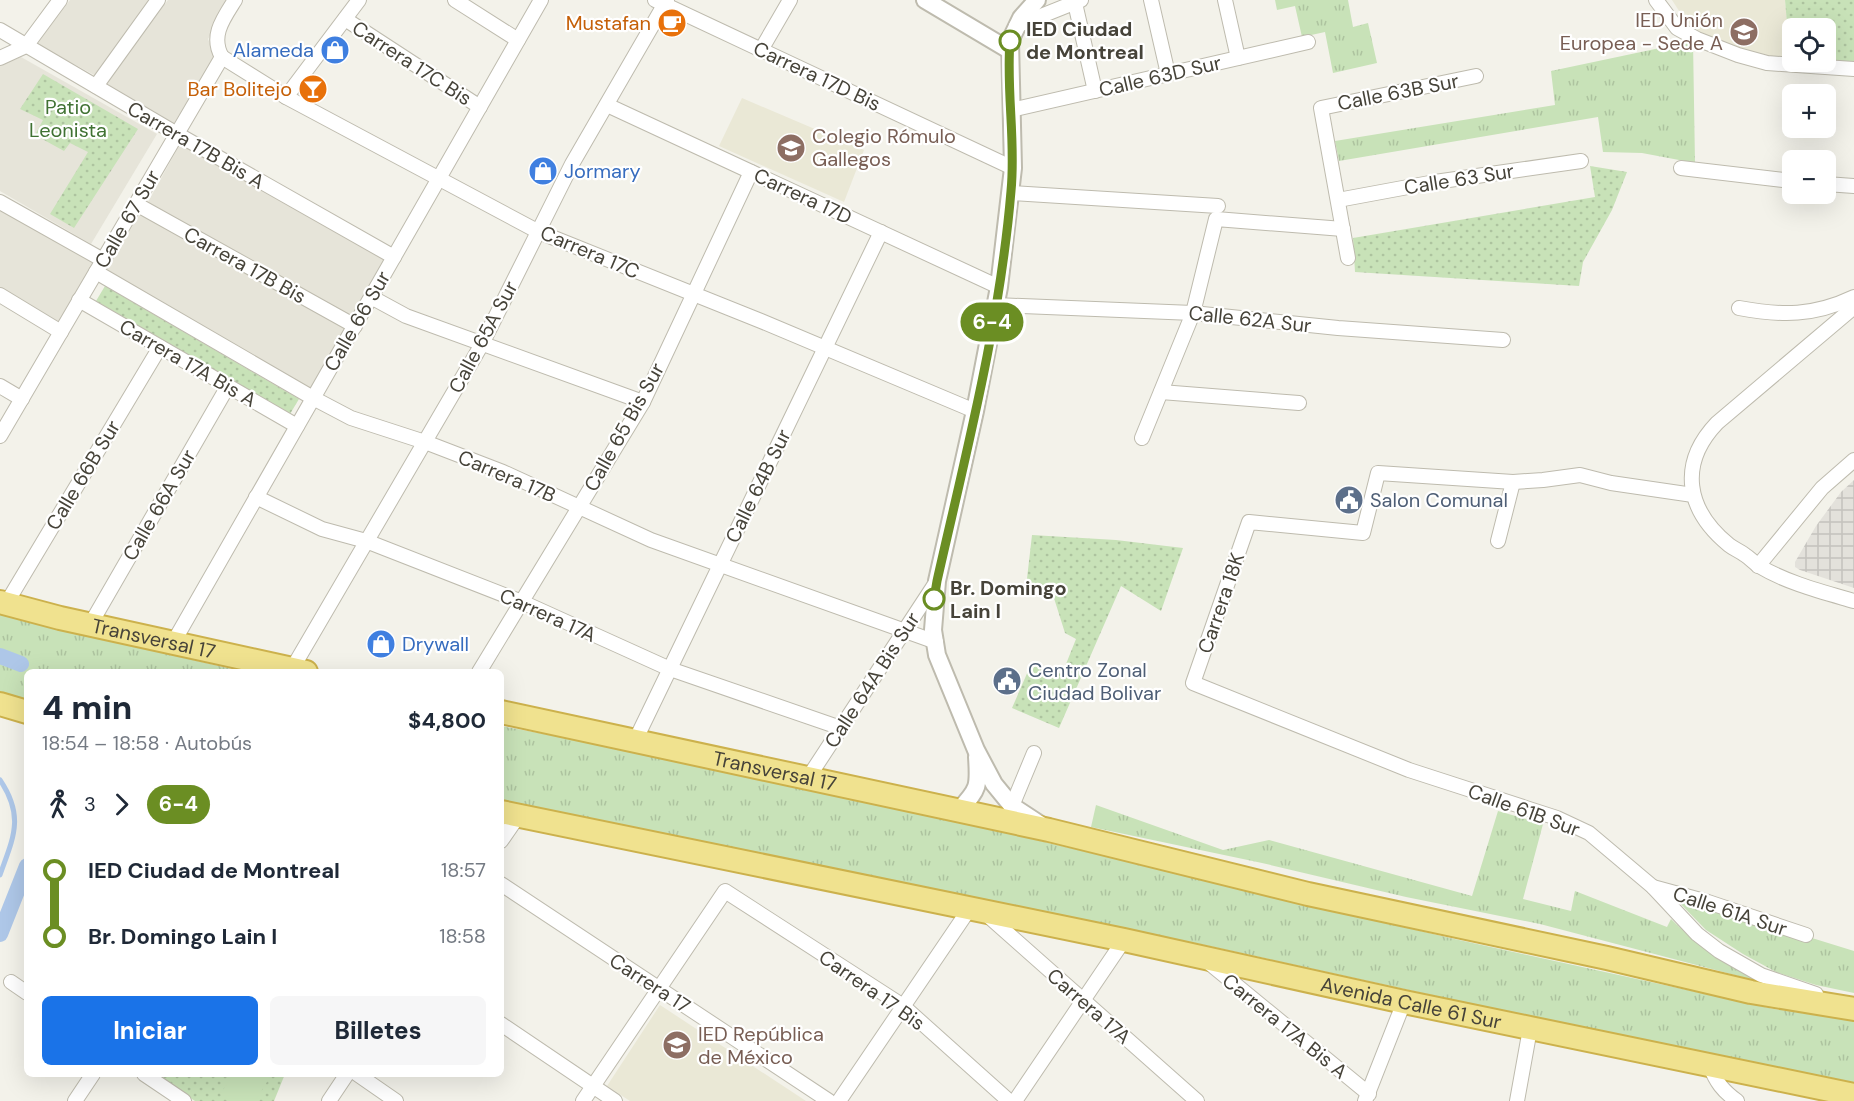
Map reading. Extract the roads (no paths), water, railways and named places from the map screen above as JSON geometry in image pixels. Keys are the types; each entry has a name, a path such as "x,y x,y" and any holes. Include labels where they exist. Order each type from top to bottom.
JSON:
{"highway":[{"name":"Transversal 17","path":"3,603 90,625 294,669"},
{"path":"0,704 24,711"},
{"name":"Transversal 17","path":"504,713 1049,830"},
{"path":"510,814 976,909"},
{"path":"1049,830 1308,894 1618,960 1751,992 1854,1008"},
{"name":"Avenida Calle 61 Sur","path":"976,909 1530,1029 1854,1095"}],"street":[{"path":"0,58 26,46 60,0"},
{"path":"96,86 158,0"},
{"path":"222,57 216,38 222,20 235,0"},
{"path":"286,97 359,0"},
{"path":"455,0 518,40"},
{"name":"Calle 66 Sur","path":"173,643 437,179 542,0"},
{"path":"761,50 790,0"},
{"path":"1036,0 1016,26 1012,36 1010,50 1013,168 999,287 975,411 937,581 933,616 937,655 976,750 994,784 1012,806 1049,830"},
{"path":"1150,0 1168,74"},
{"path":"1225,0 1238,58"},
{"path":"1656,0 1677,28 1696,39 1738,55 1767,63 1854,69"},
{"name":"Carrera 17D Bis","path":"662,1 1013,168"},
{"name":"Calle 65A Sur","path":"300,669 366,541 482,344 572,164 662,1"},
{"path":"1016,26 1078,1 1095,91"},
{"path":"932,2 1010,50"},
{"name":"Carrera 17C Bis","path":"345,19 480,107"},
{"name":"Carrera 17B Bis A","path":"0,30 394,257"},
{"name":"Calle 63D Sur","path":"1011,110 1308,42"},
{"name":"Carrera 17C","path":"222,57 286,97 539,232 761,321 975,411"},
{"name":"Calle 67 Sur","path":"0,436 222,57"},
{"name":"Calle 63B Sur","path":"1338,200 1321,108 1476,76"},
{"name":"Carrera 17D","path":"606,105 999,287"},
{"name":"Calle 63 Sur","path":"1338,200 1435,182 1581,161"},
{"path":"1681,168 1782,180"},
{"name":"Calle 65 Bis Sur","path":"481,669 643,402 751,172"},
{"path":"1836,184 1854,186"},
{"path":"1011,193 1217,212 1343,229"},
{"path":"1338,200 1348,258"},
{"name":"Carrera 17B","path":"0,202 313,398 351,418 425,442 503,472 651,540 936,642"},
{"name":"Carrera 17B Bis","path":"136,204 354,326"},
{"path":"1142,438 1193,313 1217,212"},
{"name":"Calle 64B Sur","path":"635,741 881,232"},
{"path":"0,295 61,332"},
{"path":"371,297 406,316 643,402"},
{"path":"1739,308 1771,314 1802,313 1838,305 1854,297"},
{"name":"Carrera 17A Bis A","path":"80,300 297,426"},
{"name":"Calle 62A Sur","path":"996,304 1193,313 1338,328 1503,340"},
{"path":"1854,307 1709,432 1693,463 1691,485 1703,516 1720,536 1758,566 1794,582 1854,601"},
{"name":"Calle 66B Sur","path":"3,603 160,347"},
{"path":"0,386 22,399"},
{"name":"Calle 66A Sur","path":"90,625 228,386"},
{"path":"1161,392 1299,404"},
{"path":"1758,566 1822,488 1854,460"},
{"name":"Carrera 18K","path":"1193,683 1249,522 1363,533 1378,472 1513,482"},
{"path":"1498,541 1513,482 1580,474 1611,483 1693,495"},
{"name":"Carrera 17A","path":"256,497 322,529 366,541 522,602 670,669 841,728"},
{"name":"Calle 64A Bis Sur","path":"808,778 937,581"},
{"name":"Calle 61B Sur","path":"1193,683 1410,770 1557,818 1589,833 1653,887 1697,934 1732,960 1761,975 1854,1008"},
{"path":"959,810 977,788 979,778 976,750"},
{"path":"1012,806 1034,753"},
{"path":"504,833 510,814"},
{"name":"Carrera 17","path":"504,886 829,1101"},
{"name":"Calle 61A Sur","path":"1653,887 1708,902 1806,935"},
{"name":"Carrera 17 Bis","path":"659,990 725,891 903,1006 1009,1101"},
{"path":"839,1101 903,1006 976,909"},
{"name":"Carrera 17A","path":"976,909 1197,1101"},
{"path":"1015,1101 1124,940"},
{"name":"Carrera 17A Bis A","path":"1202,957 1367,1098"},
{"path":"11,982 24,991"},
{"path":"583,1101 659,990"},
{"path":"1367,1098 1404,1002"},
{"path":"504,1026 615,1101"},
{"path":"1518,1101 1530,1029"},
{"path":"1710,1065 1721,1088 1737,1101"},
{"path":"75,1101 91,1077"},
{"path":"148,1077 184,1101"},
{"path":"329,1101 345,1077"},
{"path":"361,1077 396,1101"}],"waterway":[{"path":"0,656 21,664"},
{"path":"0,780 8,793 14,817 12,838 0,875"},
{"path":"0,934 24,874"}],"place":[{"name":"Mustafan","path":"672,23"},
{"name":"IED Unión Europea - Sede A","path":"1744,32"},
{"name":"IED Ciudad de Montreal","path":"1010,41"},
{"name":"Alameda","path":"335,50"},
{"name":"Bar Bolitejo","path":"313,89"},
{"name":"Colegio Rómulo Gallegos","path":"791,148"},
{"name":"Jormary","path":"543,171"},
{"name":"Salon Comunal","path":"1349,500"},
{"name":"Br. Domingo Lain I","path":"934,599"},
{"name":"Drywall","path":"381,644"},
{"name":"Centro Zonal Ciudad Bolivar","path":"1007,681"},
{"name":"IED República de México","path":"677,1045"}],"park label":[{"name":"Patio Leonista","path":"68,118"}]}
